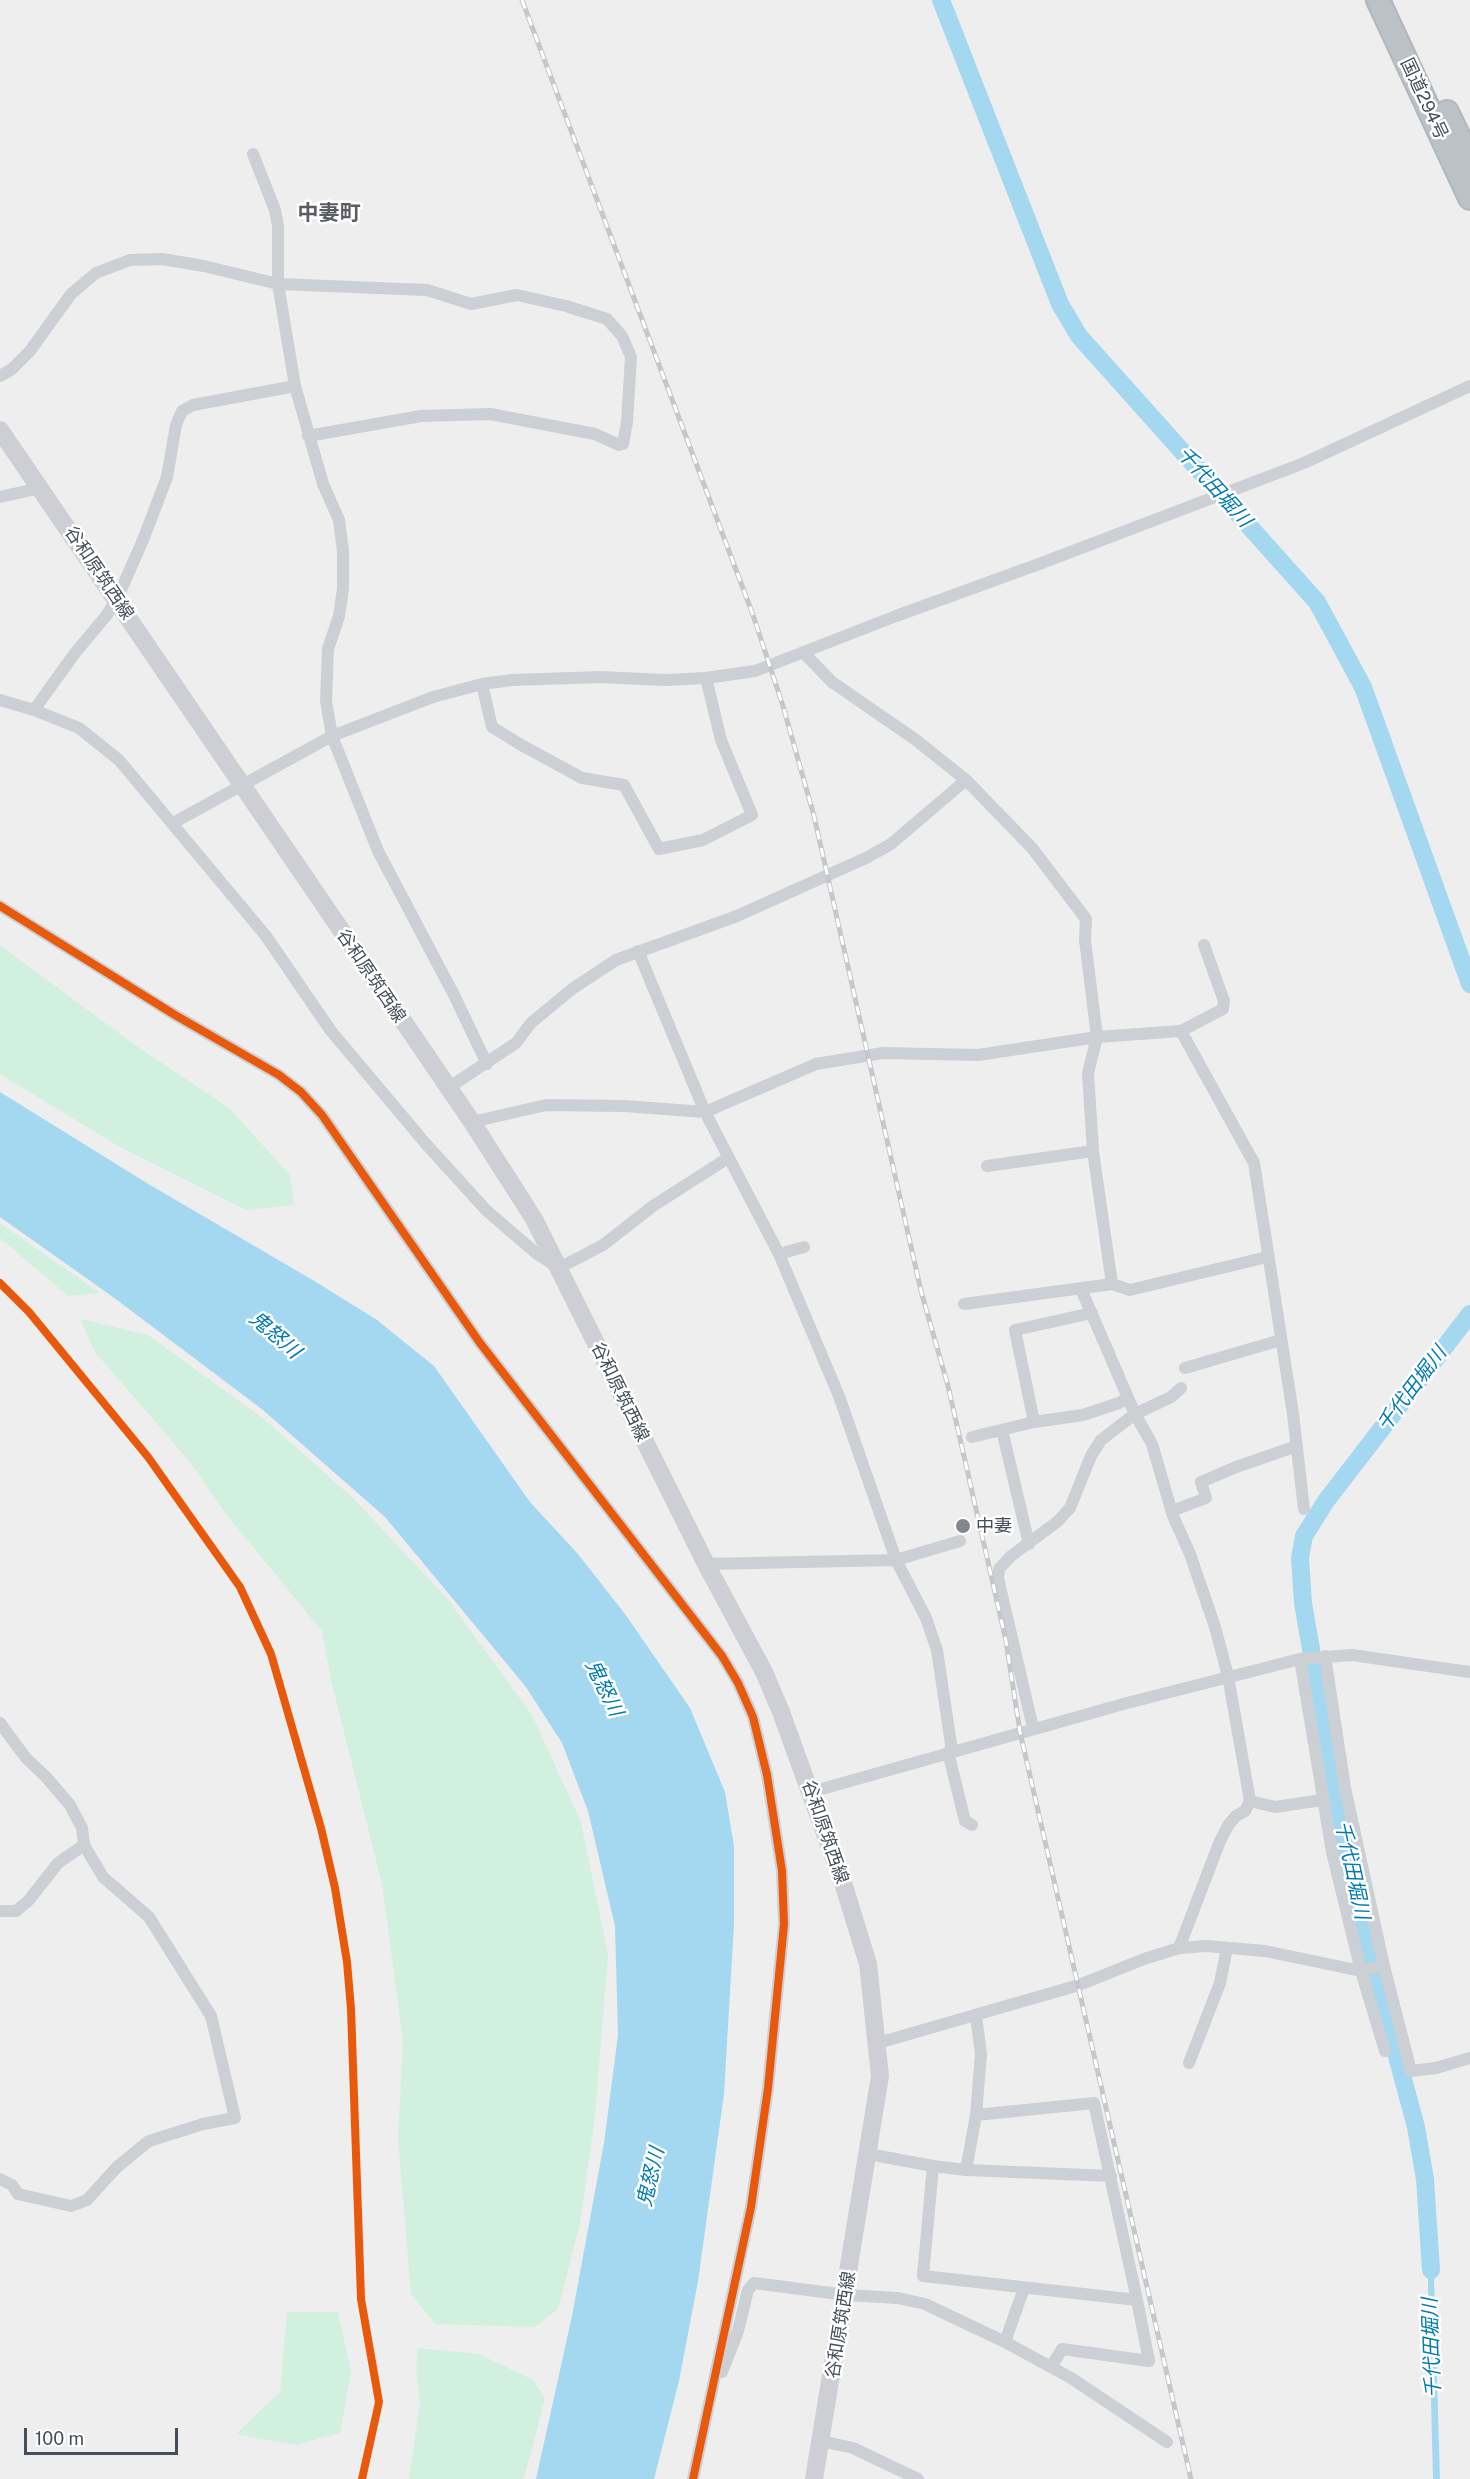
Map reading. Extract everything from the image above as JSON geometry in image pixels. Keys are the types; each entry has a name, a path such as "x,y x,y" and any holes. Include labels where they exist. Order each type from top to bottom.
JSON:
{"highway":[{"name":"国道294号","path":"1377,0 1470,198"},
{"name":"国道294号","path":"1394,0 1470,160"}],"main road":[{"name":"谷和原筑西線","path":"0,429 472,1122 534,1219 706,1564 764,1672 781,1712 811,1792 868,1964 880,2076 846,2295 814,2479"}],"street":[{"path":"253,154 275,210 278,226 279,284 295,386 323,484 339,520 343,550 343,589 339,616 328,649 326,701 332,736 378,851 454,995 487,1064"},
{"path":"0,376 12,369 30,351 71,294 96,273 130,260 166,258 279,284 427,290 471,303 517,295 566,306 607,319 622,336 631,357 627,422 623,444 619,445 595,434 490,414 420,416 308,436"},
{"path":"34,710 117,599 167,477 176,425 183,411 193,405 295,386"},
{"path":"173,823 332,736 433,697 482,684 512,680 591,677 665,680 706,678 755,671 1304,463 1470,386"},
{"path":"0,497 41,488"},
{"path":"803,652 832,682 916,740 966,780 1032,848 1086,919 1085,940 1097,1037 1088,1073 1093,1151 1112,1284"},
{"path":"482,684 492,727 582,778 624,785 659,849 703,840 752,815 722,740 706,678"},
{"path":"0,699 79,728 119,760 266,936 332,1031 426,1144 486,1210 537,1254 559,1268 603,1245 653,1206 728,1158"},
{"path":"448,1088 516,1043 531,1023 572,989 616,960 737,916 866,858 891,844 966,780"},
{"path":"0,906 175,1015 279,1075 301,1092 322,1115 480,1343 722,1656 738,1683 753,1717 767,1775 782,1870 784,1924 768,2088 751,2207 693,2479"},
{"path":"472,1122 546,1105 624,1106 705,1112 816,1064 883,1053 978,1055 1097,1037 1181,1031 1223,1009 1224,1001 1204,945"},
{"path":"638,951 705,1112 779,1254 839,1396 896,1560 926,1618 938,1650 950,1752 965,1821 972,1825"},
{"path":"1181,1031 1254,1163 1297,1446 1304,1509"},
{"path":"987,1166 1093,1151"},
{"path":"779,1254 804,1247"},
{"path":"964,1304 1112,1284 1130,1290 1267,1257"},
{"path":"1081,1289 1135,1414 1152,1444 1172,1511 1190,1554 1215,1627 1228,1676 1250,1801 1245,1810 1229,1824 1220,1841 1179,1948"},
{"path":"1034,1422 1015,1330 1092,1313"},
{"path":"1185,1368 1281,1340"},
{"path":"1033,1728 998,1578 999,1569 1011,1556 1057,1522 1070,1508 1091,1456 1101,1440 1135,1414 1171,1397 1181,1388"},
{"path":"972,1437 1034,1422 1083,1415 1128,1398"},
{"path":"1002,1430 1029,1544"},
{"path":"1172,1511 1206,1498 1201,1482 1297,1446"},
{"path":"706,1564 896,1560 960,1541"},
{"path":"811,1792 1033,1728 1300,1659 1352,1655 1470,1672"},
{"path":"1325,1656 1345,1788 1384,1966 1412,2071 1436,2068 1470,2058"},
{"path":"1300,1659 1322,1800 1361,1971 1385,2051"},
{"path":"0,1723 26,1758 48,1778 70,1805 82,1828 84,1845 103,1876 150,1917 211,2016 235,2118 202,2124 149,2141 117,2167 87,2200 71,2206 18,2194 12,2185 0,2179"},
{"path":"1250,1801 1275,1807 1322,1800"},
{"path":"0,1911 16,1911 29,1900 58,1863 84,1845"},
{"path":"878,2043 1079,1985 1144,1959 1179,1948 1206,1946 1265,1951 1361,1971 1384,1966"},
{"path":"1189,2063 1220,1983 1227,1948"},
{"path":"966,2170 976,2115 981,2054 976,2016"},
{"path":"976,2115 1094,2103 1149,2361 1062,2349 1051,2367"},
{"path":"868,2154 966,2170 1111,2176"},
{"path":"933,2166 923,2276 1137,2300"},
{"path":"715,2381 730,2355 748,2290 754,2283 846,2295 898,2298 925,2304 1051,2367 1167,2442"},
{"path":"1005,2343 1024,2288"},
{"path":"821,2441 853,2448 918,2479"}],"green space":[{"path":"0,945 135,1045 229,1108 290,1175 294,1205 246,1210 120,1147 0,1074"},
{"path":"0,1223 100,1293 68,1296 0,1238"},
{"path":"80,1319 148,1335 264,1419 353,1498 446,1597 532,1715 581,1822 608,1955 595,2116 580,2224 558,2309 535,2327 435,2324 411,2294 398,2138 403,2041 382,1884 331,1680 322,1631 225,1513 190,1462 95,1352"},
{"path":"287,2312 338,2312 351,2372 340,2433 296,2445 236,2434 280,2392"},
{"path":"418,2348 479,2354 533,2380 545,2398 524,2479 409,2479 420,2403 416,2368"}],"water":[{"name":"鬼怒川","path":"0,1092 150,1185 377,1320 434,1366 530,1502 578,1554 625,1614 690,1708 725,1792 734,1846 734,1924 724,2094 698,2281 679,2381 654,2479 536,2479 572,2316 604,2143 618,2035 615,1926 588,1811 562,1743 526,1687 385,1517 263,1410 113,1297 0,1217"},
{"path":"1433,2245 1440,2479 1433,2479 1427,2246"}],"waterway":[{"name":"千代田堀川","path":"941,0 1060,304 1079,336 1317,602 1363,687 1470,984"},
{"name":"千代田堀川","path":"1431,2270 1425,2179 1416,2127 1349,1868 1303,1603 1300,1558 1304,1536 1326,1501 1470,1314"}],"railway":[{"path":"522,0 753,615 783,706 814,816 921,1291 948,1386 1006,1641 1020,1732 1191,2479"}],"cycle path":[{"path":"0,906 175,1015 279,1075 301,1092 322,1115 480,1343 722,1656 738,1683 753,1717 767,1775 782,1871 784,1924 768,2088 751,2207 693,2479"},
{"path":"0,1283 29,1312 148,1457 240,1587 271,1654 321,1828 335,1888 347,1962 351,2009 361,2299 379,2402 362,2479"}],"place":[{"name":"中妻","path":"963,1526"}],"district":[{"name":"中妻町","path":"329,214"}]}
